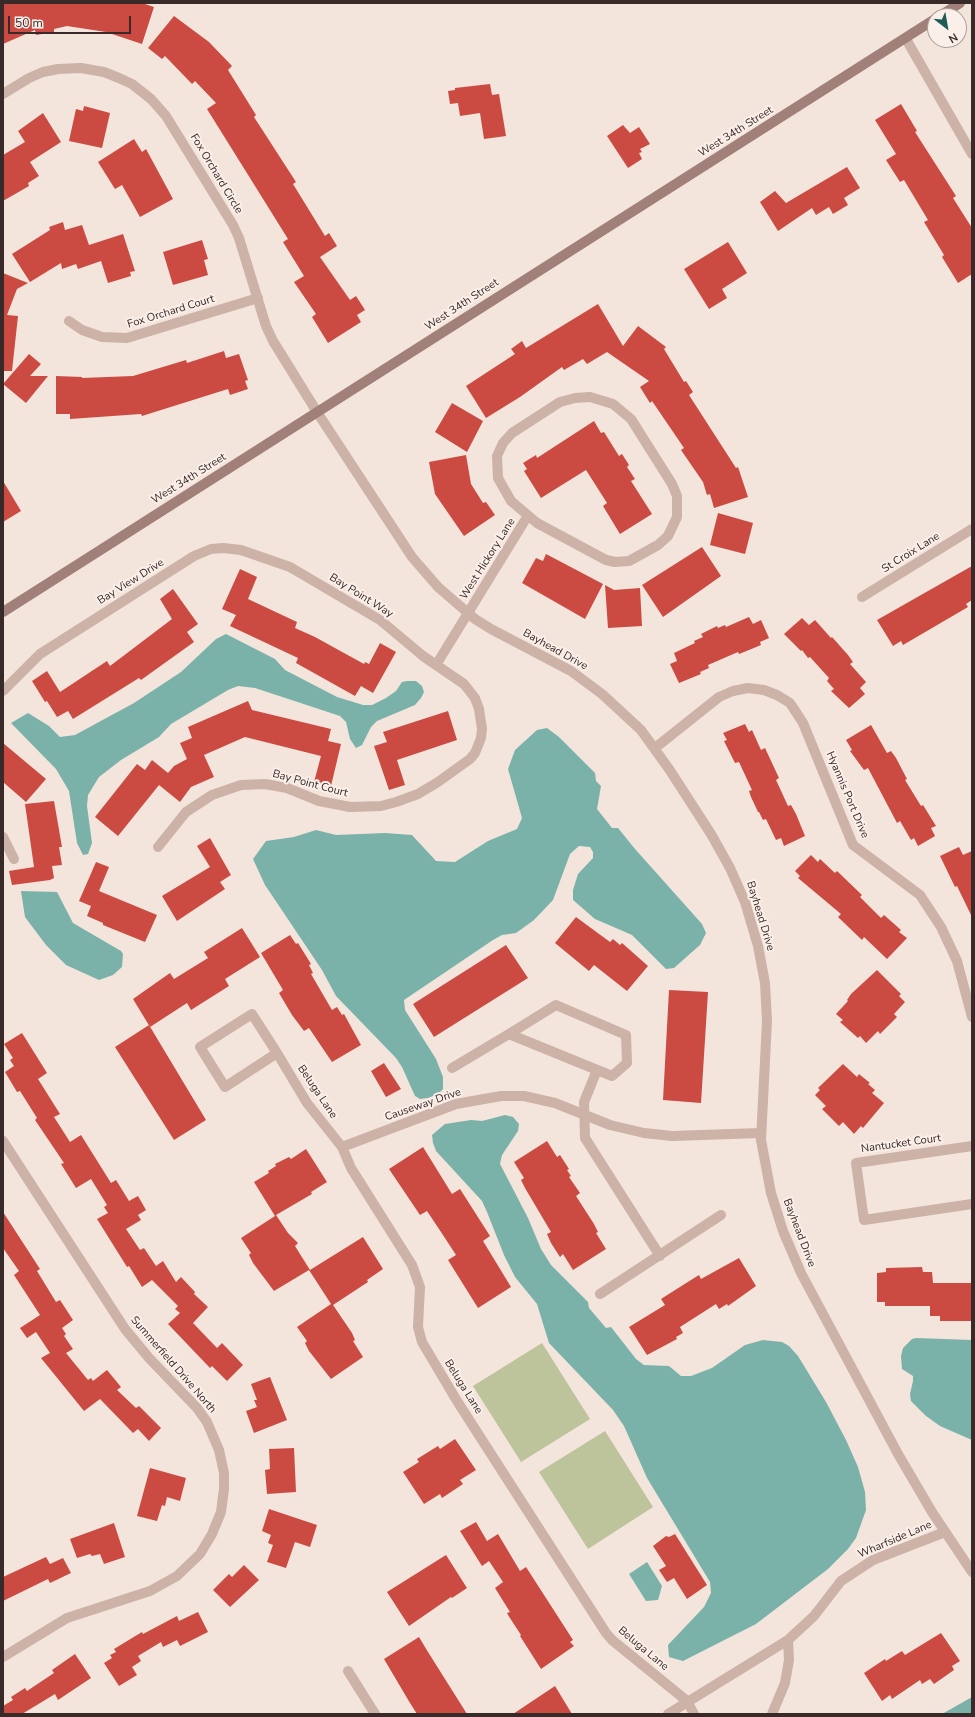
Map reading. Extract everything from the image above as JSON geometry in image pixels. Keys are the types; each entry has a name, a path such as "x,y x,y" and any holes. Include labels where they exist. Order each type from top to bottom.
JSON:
{"street":[{"name":"West 34th Street","path":"3,612 611,224 927,25"},
{"path":"906,39 972,153"},
{"name":"Fox Orchard Circle","path":"3,94 29,78 43,72 58,69 81,68 112,75 132,84 145,94 166,116 233,225 242,247 273,341 317,412"},
{"name":"Fox Orchard Court","path":"69,321 82,330 102,337 127,338 258,298"},
{"path":"575,398 598,398 613,404 626,413 636,426 672,484 677,496 678,510 675,523 668,536 658,545 629,561 615,562 606,560 528,517 518,509 503,490 498,478 496,464 497,456 507,438 560,402 575,398"},
{"name":"Bayhead Drive","path":"317,412 412,557 432,582 468,614 491,629 571,671 590,684 630,718 655,748 723,854 737,881 754,931 761,961 766,998 767,1028 761,1133 771,1193 794,1258 898,1454 945,1532 972,1572"},
{"name":"West Hickory Lane","path":"436,665 528,517"},
{"name":"St Croix Lane","path":"862,597 972,529"},
{"name":"Bay View Drive","path":"3,691 40,654 194,556 205,551 223,548 241,550 290,567"},
{"name":"Bay Point Way","path":"290,567 380,620 436,665"},
{"name":"Bay Point Court","path":"158,847 186,812 212,795 241,785 272,785 287,788 319,801 342,806 357,807 381,806 396,802 418,794 438,782 470,759 475,753 481,738 482,729 479,709 470,690 461,681 436,665"},
{"name":"Hyannis Port Drive","path":"655,748 719,697 733,691 748,688 764,690 777,695 790,704 804,723 853,845 920,895 941,927 957,961 972,1017"},
{"path":"3,837 14,859"},
{"path":"452,1068 556,1004 626,1035 627,1063 612,1076 509,1034"},
{"name":"Beluga Lane","path":"277,1053 225,1087 200,1047 252,1014 277,1053 307,1103 342,1147 351,1168 416,1272 420,1291 418,1315 420,1334 425,1348 457,1401 606,1633 612,1640 688,1701"},
{"path":"597,1070 584,1102 585,1138 660,1256"},
{"name":"Causeway Drive","path":"342,1147 456,1104 501,1096 532,1097 584,1113 623,1129 658,1135 761,1133"},
{"name":"Summerfield Drive North","path":"3,1141 125,1329 149,1358 197,1408 206,1422 219,1450 224,1473 224,1489 221,1512 212,1534 200,1554 190,1566 177,1576 150,1591 67,1618 3,1657"},
{"name":"Nantucket Court","path":"972,1146 856,1163 864,1220 972,1204"},
{"path":"600,1294 721,1215"},
{"name":"Wharfside Lane","path":"668,1714 788,1640 814,1616 842,1581 857,1569 873,1560 945,1532"},
{"path":"772,1714 785,1683 789,1660 788,1640"},
{"path":"348,1671 375,1714"},
{"path":"688,1701 694,1714"}],"green space":[{"path":"542,1343 590,1419 521,1462 473,1386"},
{"path":"605,1431 653,1507 588,1549 539,1472"}],"water":[{"path":"226,634 275,659 285,670 337,697 363,705 372,705 386,698 396,691 402,682 416,681 422,686 424,692 415,705 377,721 371,727 362,745 356,748 350,739 346,722 340,716 255,688 238,686 228,690 171,724 159,737 121,760 99,777 88,795 87,806 92,843 88,854 83,855 77,843 69,791 56,769 11,723 28,713 49,726 60,737 75,735 134,703 181,672 216,639"},
{"path":"547,728 559,737 595,773 596,781 601,786 597,809 612,828 618,828 702,924 706,933 700,945 674,968 666,969 632,935 595,919 573,900 573,890 578,874 593,858 593,852 590,847 579,846 570,854 553,900 534,920 516,933 502,935 493,940 404,1000 405,1010 436,1059 443,1077 443,1089 438,1094 420,1099 415,1096 402,1067 396,1058 336,996 322,970 265,885 253,859 266,841 294,837 316,830 336,835 385,833 412,835 436,861 455,862 488,841 517,829 522,818 508,769 515,750 537,730"},
{"path":"21,891 57,892 73,923 121,951 123,954 122,967 113,975 99,980 66,965 46,945 25,917"},
{"path":"505,1115 513,1117 519,1124 518,1131 502,1155 500,1164 528,1218 541,1249 551,1265 588,1302 589,1308 606,1328 611,1327 636,1359 644,1365 669,1366 681,1376 691,1376 712,1368 745,1345 763,1340 782,1342 789,1346 798,1356 826,1402 858,1467 865,1492 866,1510 856,1538 848,1549 828,1569 756,1624 683,1661 669,1657 668,1645 704,1607 711,1593 710,1582 647,1478 624,1426 613,1410 549,1343 537,1304 515,1277 504,1255 482,1201 436,1151 433,1143 432,1135 445,1124 471,1120 482,1121"},
{"path":"912,1339 972,1340 972,1440 940,1426 926,1416 911,1401 910,1394 913,1376 902,1369 901,1356 903,1348"},
{"path":"647,1562 662,1586 658,1600 646,1601 629,1574"},
{"path":"972,1697 972,1714 942,1714"}],"building":[{"path":"3,3 142,3 154,7 142,44 106,32 67,26 54,29 54,32 36,35 35,30 3,44"},
{"path":"174,16 209,42 232,66 228,70 256,115 254,117 296,182 293,184 325,236 329,233 337,246 320,257 350,300 356,296 365,310 357,315 361,322 328,343 312,317 316,314 294,282 304,276 283,242 288,239 207,109 216,103 195,81 192,84 165,56 162,59 148,48"},
{"path":"490,84 492,95 499,94 506,136 484,139 480,113 460,116 458,103 450,104 448,91 455,90 455,88"},
{"path":"901,104 917,131 915,132 956,196 953,198 972,228 972,274 958,283 942,257 944,255 924,222 928,220 904,180 900,182 886,160 896,154 875,120"},
{"path":"84,106 110,113 102,148 69,141 76,109 83,111"},
{"path":"43,113 61,142 30,162 39,176 28,183 29,186 3,201 3,155 25,142 18,131"},
{"path":"623,125 630,133 639,127 650,144 640,149 642,152 639,153 642,159 628,168 607,136"},
{"path":"134,139 142,152 146,149 173,199 140,217 122,185 115,189 98,162"},
{"path":"847,167 860,188 844,198 848,205 833,214 829,207 816,215 812,208 778,231 760,202 775,191 786,203"},
{"path":"63,222 65,230 82,225 89,245 123,234 135,271 130,272 131,276 108,283 101,261 78,269 76,264 62,269 61,263 30,282 12,254 50,230 49,227"},
{"path":"202,240 208,259 204,260 208,275 173,285 163,252"},
{"path":"728,242 747,273 722,289 727,298 709,309 684,269"},
{"path":"3,273 28,283 17,289 7,315 18,316 12,371 3,371"},
{"path":"598,304 623,346 638,326 666,347 664,349 684,382 686,381 693,392 689,395 736,468 738,467 748,497 714,508 710,494 707,495 703,482 681,450 684,448 652,401 650,403 640,387 649,381 607,352 587,364 583,359 564,370 562,367 520,397 486,418 466,386 515,354 511,349 522,341 526,348"},
{"path":"224,351 226,358 239,354 248,380 245,381 248,389 230,395 228,389 142,416 141,414 70,419 70,414 56,414 56,376 82,378 133,376 186,360 187,363"},
{"path":"29,354 41,364 30,376 48,376 26,403 3,384"},
{"path":"452,403 483,421 467,452 435,432"},
{"path":"594,421 601,433 604,432 619,456 622,454 629,465 627,467 635,479 631,481 652,514 620,534 603,506 607,503 586,470 541,498 524,471 527,469 523,463 536,455 537,458"},
{"path":"466,455 471,484 483,503 486,502 495,515 464,536 435,494 429,462"},
{"path":"3,481 21,511 3,522"},
{"path":"718,513 753,523 745,554 710,545"},
{"path":"702,547 721,576 663,617 642,585"},
{"path":"546,554 603,584 585,619 522,583 536,558 543,561"},
{"path":"972,566 972,600 966,604 968,607 903,645 901,641 893,646 877,620"},
{"path":"240,569 257,577 248,599 297,622 295,628 315,637 364,664 365,662 369,664 380,643 396,652 373,693 361,686 355,696 296,663 298,658 230,626 236,615 222,609"},
{"path":"605,585 614,590 640,588 642,626 608,628"},
{"path":"173,589 198,624 187,632 194,642 141,680 139,678 73,719 68,711 57,717 47,701 45,702 32,681 47,671 60,692 107,661 110,666 172,619 160,599"},
{"path":"749,617 753,624 761,620 769,638 760,642 761,645 739,654 738,652 708,665 709,668 700,672 701,674 679,683 670,664 677,661 674,653 695,643 694,641 703,637 701,634 717,626 718,628 725,625 726,627"},
{"path":"802,618 809,625 815,620 831,638 832,637 853,662 850,664 866,682 860,688 865,694 849,708 831,691 834,689 827,681 829,678 810,657 808,658 802,650 801,651 784,634"},
{"path":"248,701 252,710 331,729 328,741 341,744 331,786 314,782 321,756 245,737 204,755 214,777 191,787 180,802 159,785 118,836 95,817 137,764 145,770 152,760 168,773 174,766 187,759 180,743 192,738 188,727"},
{"path":"448,711 457,740 397,760 405,785 389,790 374,746 387,742 383,732"},
{"path":"745,724 749,732 752,730 761,750 765,748 779,778 776,780 788,806 791,805 796,814 805,836 784,846 781,838 776,840 766,819 763,820 758,812 749,791 752,790 739,762 735,763 724,741 727,740 723,733"},
{"path":"871,725 887,753 891,751 896,758 907,779 905,780 921,806 923,805 936,826 931,828 935,836 918,846 914,838 911,840 900,821 897,823 868,768 864,770 850,751 852,750 846,740"},
{"path":"3,743 46,779 26,802 3,782"},
{"path":"54,801 62,847 59,847 62,865 52,866 54,878 50,880 12,885 9,871 34,867 25,804"},
{"path":"210,838 231,875 220,882 225,889 177,921 162,896 210,867 197,846"},
{"path":"959,847 963,855 972,851 972,917 940,856"},
{"path":"811,855 818,862 820,859 835,873 837,871 862,895 860,897 881,918 884,915 901,930 899,932 907,938 887,959 864,937 862,940 838,917 841,914 798,878 800,876 795,871"},
{"path":"96,862 109,867 99,891 157,915 145,942 103,925 103,923 87,916 91,906 79,901"},
{"path":"576,917 610,942 613,939 620,945 622,943 648,966 627,991 594,965 589,971 555,943"},
{"path":"242,928 260,957 225,979 229,986 191,1010 187,1003 150,1027 133,999 170,973 174,979 208,958 204,952"},
{"path":"290,935 296,944 298,943 311,964 309,965 313,973 311,974 332,1010 337,1007 342,1015 344,1014 361,1045 332,1062 309,1028 304,1031 292,1015 279,993 283,990 261,953"},
{"path":"506,945 528,978 434,1037 413,1004"},
{"path":"877,970 901,994 899,996 905,1002 894,1014 897,1017 880,1034 878,1031 866,1043 860,1036 858,1038 840,1022 843,1020 836,1014 848,1001 847,1000 851,994"},
{"path":"669,990 708,992 701,1103 663,1100"},
{"path":"149,1025 206,1120 174,1140 115,1047"},
{"path":"22,1033 47,1073 38,1079 60,1114 54,1117 70,1142 81,1135 111,1183 116,1180 129,1201 138,1196 146,1210 138,1215 141,1220 126,1229 140,1250 144,1248 156,1266 163,1261 176,1282 181,1277 195,1292 194,1294 208,1307 193,1323 217,1348 222,1343 243,1365 227,1381 212,1366 210,1368 168,1324 180,1313 175,1309 178,1306 152,1280 142,1287 129,1266 127,1267 97,1219 108,1213 104,1207 107,1205 91,1179 76,1188 61,1164 64,1163 35,1120 37,1118 20,1091 17,1092 5,1072 14,1066 10,1060 13,1058 4,1044"},
{"path":"384,1063 401,1089 386,1097 371,1071"},
{"path":"843,1064 857,1077 859,1074 870,1083 868,1084 875,1090 872,1093 884,1103 863,1128 861,1126 854,1134 843,1122 839,1126 822,1109 826,1106 815,1095 820,1090 818,1088"},
{"path":"547,1141 557,1157 560,1155 569,1169 567,1170 571,1176 569,1177 580,1193 576,1196 594,1224 598,1232 596,1233 606,1249 573,1270 563,1254 560,1257 551,1243 547,1234 551,1232 525,1188 521,1180 524,1178 514,1162"},
{"path":"423,1147 452,1194 460,1189 490,1236 483,1241 511,1287 478,1308 448,1260 456,1255 427,1211 420,1215 389,1169"},
{"path":"306,1149 327,1182 311,1192 312,1194 276,1215 288,1233 298,1243 295,1246 310,1270 363,1237 383,1269 367,1280 368,1282 333,1305 352,1333 355,1340 353,1341 363,1357 331,1379 309,1351 305,1343 307,1341 297,1327 331,1304 309,1270 274,1291 253,1263 249,1255 251,1253 241,1238 275,1216 254,1182 269,1173 268,1171 276,1166 275,1164 289,1157 291,1159"},
{"path":"3,1212 40,1269 37,1271 56,1302 60,1300 73,1320 62,1328 66,1334 64,1336 73,1349 66,1353 88,1380 91,1378 93,1381 107,1370 121,1387 117,1390 136,1408 139,1406 161,1428 149,1441 138,1429 133,1433 100,1399 84,1411 41,1358 50,1353 36,1332 27,1338 20,1328 40,1315 14,1275 19,1271 3,1248"},
{"path":"739,1258 756,1286 728,1306 727,1304 719,1309 716,1304 680,1327 683,1333 676,1337 677,1339 647,1355 629,1327 665,1305 661,1299 683,1285 699,1275 701,1279"},
{"path":"922,1267 923,1272 932,1272 933,1283 972,1283 972,1321 940,1321 940,1316 930,1316 930,1306 885,1306 885,1302 877,1302 877,1273 886,1272 886,1268"},
{"path":"270,1377 287,1420 254,1433 246,1411 257,1407 254,1400 257,1400 251,1384"},
{"path":"455,1439 476,1470 460,1480 463,1484 442,1498 440,1494 424,1504 403,1472 419,1462 417,1459 438,1446 440,1449"},
{"path":"294,1448 296,1492 267,1494 265,1470 270,1469 269,1449"},
{"path":"150,1468 186,1478 180,1501 167,1497 165,1506 162,1505 157,1521 137,1516"},
{"path":"269,1509 317,1525 310,1547 295,1542 286,1568 267,1562 273,1545 268,1543 271,1535 262,1531"},
{"path":"476,1522 487,1541 498,1534 520,1571 526,1567 573,1640 570,1642 574,1646 541,1669 508,1615 507,1613 510,1612 495,1588 503,1582 489,1561 482,1566 460,1531"},
{"path":"114,1523 125,1557 104,1564 100,1554 92,1556 90,1554 77,1558 70,1539"},
{"path":"675,1534 707,1585 687,1599 674,1578 667,1582 659,1570 666,1566 653,1546 666,1536 669,1537"},
{"path":"446,1555 467,1588 452,1598 451,1597 409,1626 387,1592"},
{"path":"46,1557 50,1564 63,1558 71,1573 50,1583 48,1579 3,1601 3,1577"},
{"path":"244,1565 259,1580 230,1607 213,1590 229,1574 232,1577"},
{"path":"198,1612 208,1632 180,1646 177,1640 163,1647 161,1642 138,1656 141,1661 132,1667 137,1675 119,1686 104,1663 112,1658 110,1655 116,1652 114,1649 142,1632 143,1634 177,1616 179,1621"},
{"path":"941,1633 960,1661 952,1666 954,1670 934,1684 930,1679 922,1684 920,1680 892,1699 890,1695 882,1701 864,1673 885,1659 886,1661 902,1651 905,1655"},
{"path":"419,1637 467,1714 417,1714 410,1703 384,1659"},
{"path":"75,1654 91,1678 58,1700 55,1694 22,1714 3,1714 3,1706 13,1700 11,1697 25,1688 27,1691 54,1673 52,1670"},
{"path":"555,1686 572,1714 513,1714"}]}
